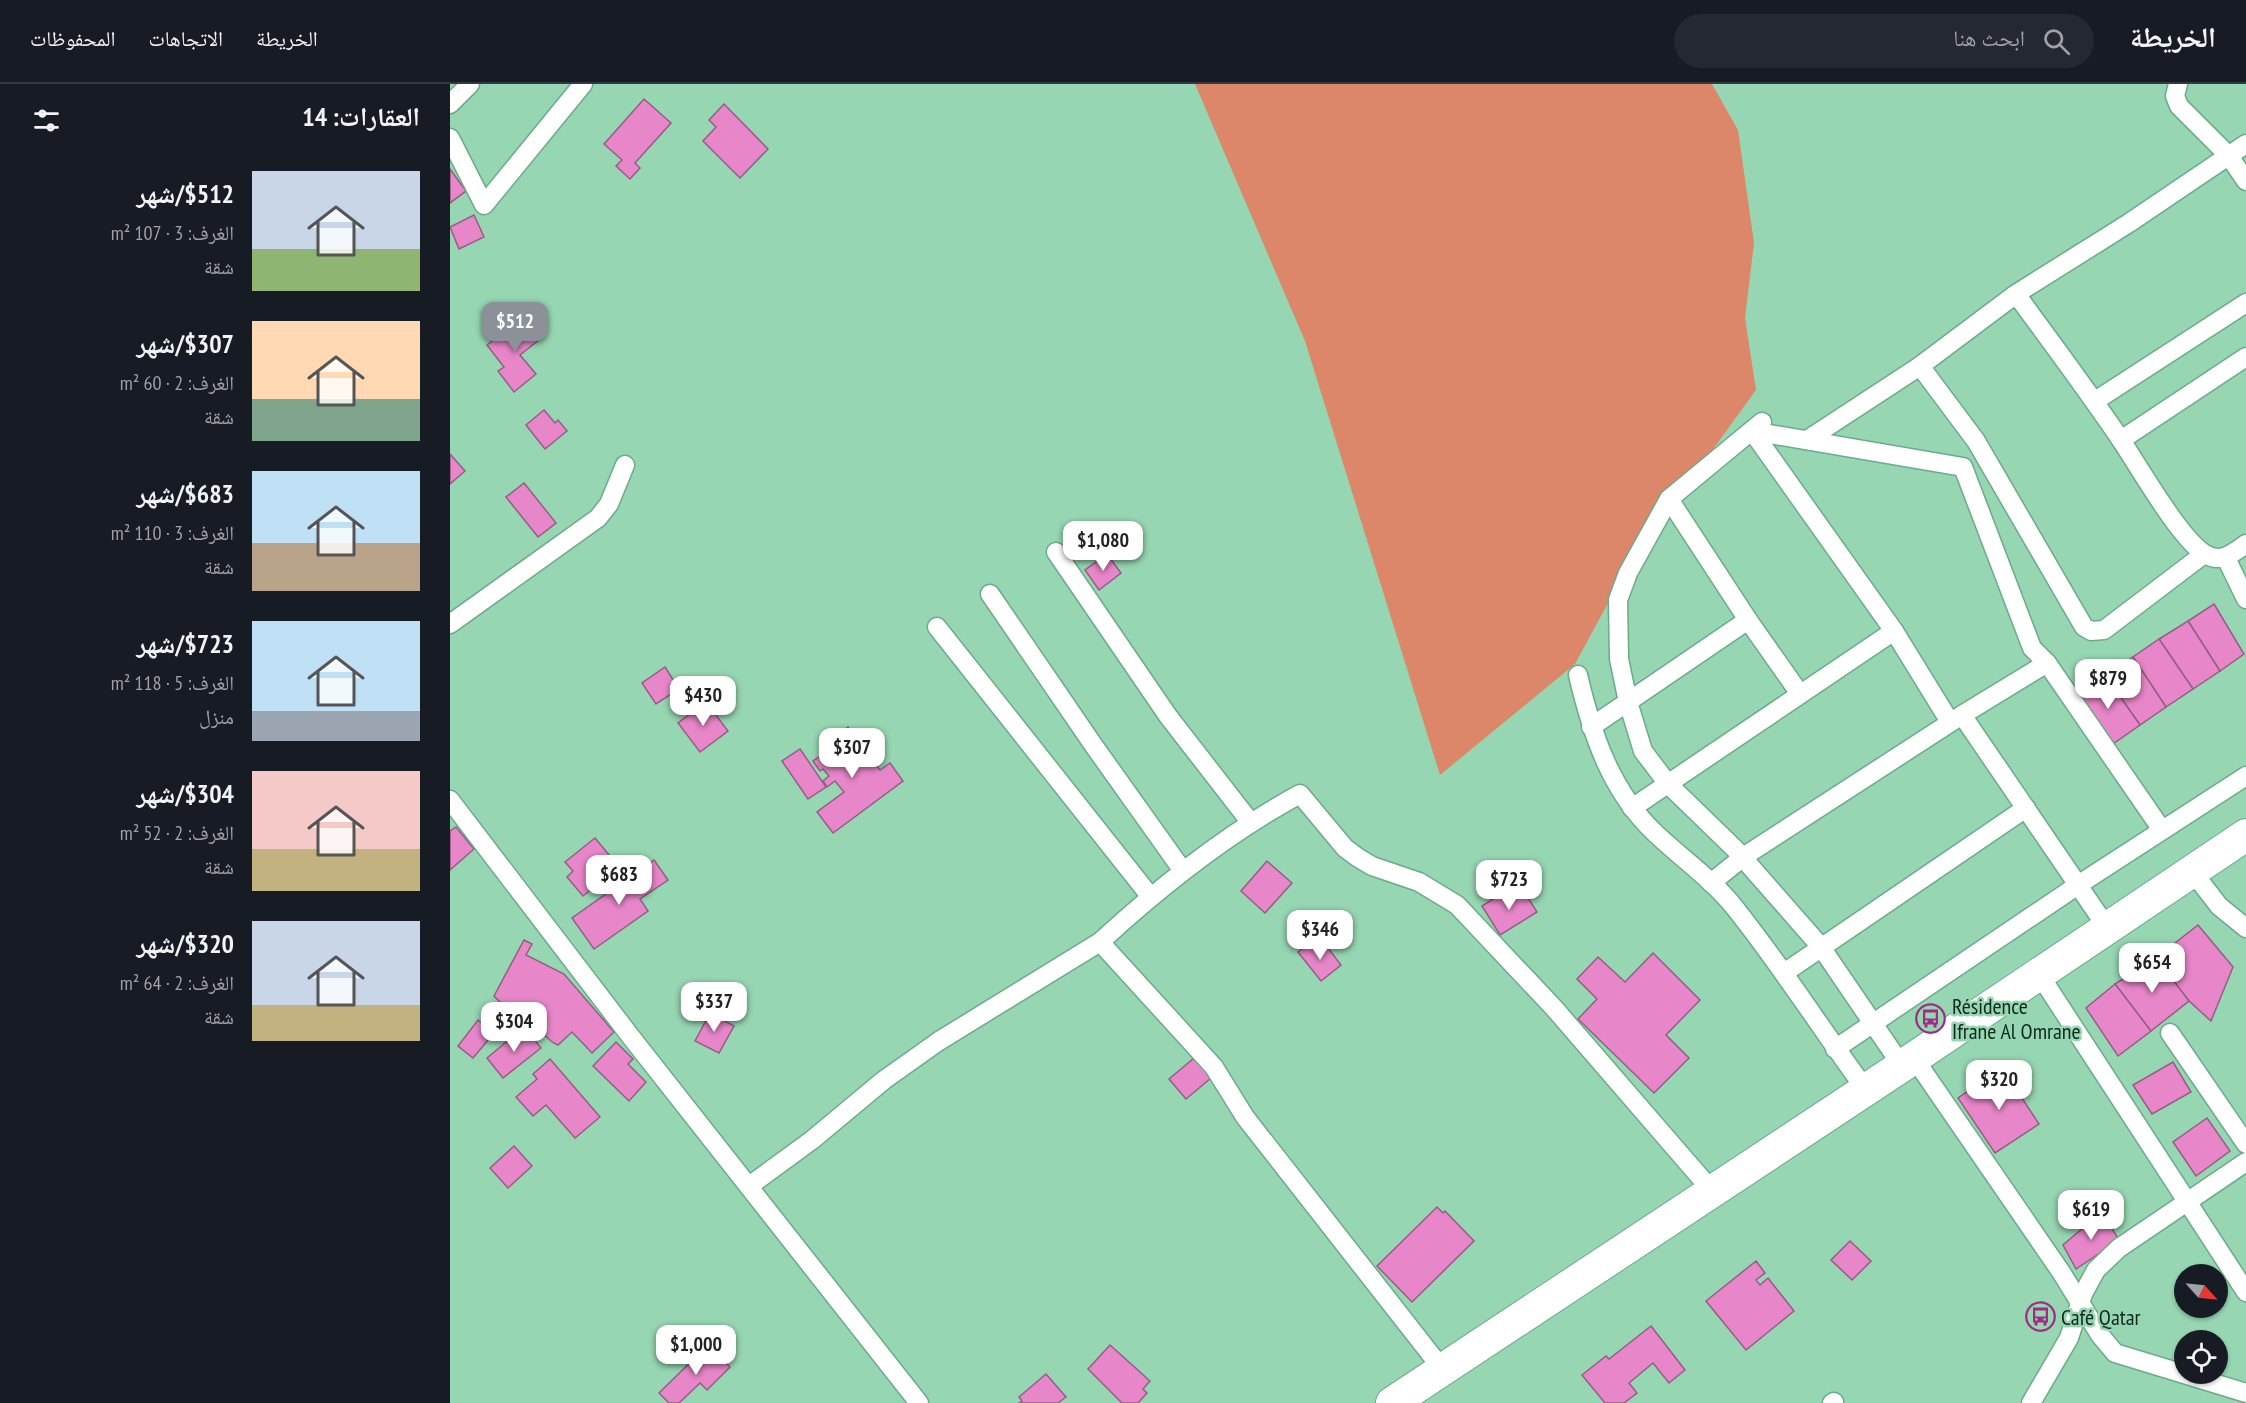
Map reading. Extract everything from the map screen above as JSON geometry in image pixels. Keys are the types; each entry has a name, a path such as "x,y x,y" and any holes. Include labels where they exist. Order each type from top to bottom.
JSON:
{"highway":[{"path":"1392,1403 1713,1192 2246,835"}],"street":[{"path":"450,104 470,84"},
{"path":"450,138 484,205 583,84"},
{"path":"2178,84 2175,96 2179,105 2229,156 2246,181"},
{"path":"1807,440 1920,366 2016,294 2129,223 2246,144"},
{"path":"2016,294 2095,401 2183,533 2204,554 2215,558 2226,558 2246,544"},
{"path":"2095,401 2246,303"},
{"path":"2121,440 2246,357"},
{"path":"1920,366 1976,441 2084,627 2091,631 2104,630 2204,554"},
{"path":"1757,427 1807,440 1963,467 2032,648 2047,663 2162,831"},
{"path":"1757,427 1669,499 1628,573 1618,600 1619,659 1628,702 1643,752 1668,784 1743,857 1821,947 1873,1023 1908,1062 2061,1272 2100,1335 2115,1353 2246,1393"},
{"path":"1757,427 1956,719 2026,808 2108,928"},
{"path":"450,624 598,518 609,504 626,465"},
{"path":"1669,499 1748,620 1800,694"},
{"path":"1056,552 1168,716 1251,823"},
{"path":"2226,558 2246,599"},
{"path":"990,594 1183,871"},
{"path":"1591,727 1748,620"},
{"path":"937,627 1150,896"},
{"path":"1632,808 1894,630"},
{"path":"1711,883 1743,857 2047,663"},
{"path":"1578,675 1591,727 1610,771 1632,808 1655,833 1733,906 1784,973 1866,1090"},
{"path":"1835,1048 2078,885 2246,776"},
{"path":"749,1186 812,1140 884,1080 939,1041 1100,942 1150,896 1183,871 1251,823 1300,794 1346,848 1357,857 1372,866 1419,882 1457,905 1554,1008 1713,1192"},
{"path":"450,800 631,1037 919,1403"},
{"path":"1784,973 2026,808"},
{"path":"2192,871 2220,906 2246,928"},
{"path":"1100,942 1214,1067 1245,1117 1443,1370"},
{"path":"2039,974 2246,1292"},
{"path":"2170,1033 2246,1144"},
{"path":"2031,1403 2069,1338 2080,1303 2096,1270 2119,1248 2246,1162"}],"shaded area":[{"path":"1195,84 1712,84 1738,130 1754,243 1745,318 1756,390 1627,568 1575,664 1440,775 1305,341"}],"building":[{"path":"644,99 671,123 635,163 640,168 630,179 616,166 622,160 604,144"},
{"path":"724,104 768,149 740,178 703,141 716,127 709,120"},
{"path":"450,169 466,191 450,203"},
{"path":"474,215 484,237 459,249 450,227"},
{"path":"523,316 540,339 520,355 536,374 514,392 498,371 504,367 487,345"},
{"path":"544,410 555,423 558,420 567,431 545,449 526,425"},
{"path":"450,454 465,471 450,484"},
{"path":"524,483 556,523 538,537 506,497"},
{"path":"1107,554 1121,573 1099,590 1085,570"},
{"path":"2214,604 2244,654 2220,671 2188,621"},
{"path":"2188,621 2220,671 2193,689 2159,639"},
{"path":"2159,639 2193,689 2166,707 2133,657"},
{"path":"2133,657 2166,707 2140,725 2105,675"},
{"path":"665,667 679,689 656,704 642,683"},
{"path":"2105,675 2140,725 2110,746 2076,695"},
{"path":"706,702 728,731 700,752 678,723"},
{"path":"848,727 880,770 890,763 903,781 833,833 817,812 844,792 835,781 827,787 823,781 829,776 823,769 820,771 813,761 829,750 824,744"},
{"path":"800,749 826,787 808,799 782,761"},
{"path":"456,827 474,849 450,870 450,831"},
{"path":"595,838 619,867 583,896 567,877 573,871 565,862"},
{"path":"654,860 668,880 640,899 648,911 594,949 572,918"},
{"path":"1267,861 1292,883 1265,913 1241,891"},
{"path":"1510,888 1516,899 1525,893 1537,912 1500,935 1482,906"},
{"path":"2198,925 2233,967 2211,1021 2189,1001 2156,958"},
{"path":"524,940 532,944 526,955 564,974 614,1032 592,1053 572,1032 558,1045 552,1042 527,1019 504,1006 494,996"},
{"path":"1309,943 1316,951 1325,944 1341,965 1321,981 1298,952"},
{"path":"1653,953 1700,1000 1666,1035 1689,1058 1654,1093 1578,1019 1597,999 1577,979 1598,957 1625,982"},
{"path":"2156,958 2189,1001 2151,1031 2115,984"},
{"path":"2115,984 2151,1031 2118,1056 2086,1008"},
{"path":"710,1013 734,1026 719,1053 695,1041"},
{"path":"478,1020 494,1033 473,1058 458,1046"},
{"path":"524,1027 541,1048 503,1078 487,1058"},
{"path":"616,1042 633,1059 628,1064 646,1082 629,1101 593,1066"},
{"path":"1200,1053 1217,1073 1186,1099 1169,1079"},
{"path":"550,1059 600,1117 575,1138 546,1105 533,1116 516,1097 537,1079 533,1074"},
{"path":"2173,1062 2191,1092 2152,1114 2133,1085"},
{"path":"2002,1068 2039,1124 1995,1153 1958,1098"},
{"path":"2207,1118 2230,1151 2196,1176 2173,1142"},
{"path":"514,1146 532,1166 508,1188 490,1168"},
{"path":"1437,1207 1443,1213 1445,1211 1474,1241 1412,1302 1377,1266"},
{"path":"2102,1212 2119,1240 2076,1269 2063,1245"},
{"path":"1850,1241 1871,1261 1852,1280 1831,1260"},
{"path":"1756,1261 1765,1273 1756,1280 1760,1285 1768,1278 1794,1311 1746,1350 1706,1301"},
{"path":"1651,1326 1685,1370 1669,1383 1653,1363 1629,1383 1637,1393 1624,1403 1605,1403 1582,1375 1606,1356 1609,1359"},
{"path":"708,1345 730,1367 707,1390 700,1383 679,1403 669,1403 659,1393"},
{"path":"1110,1345 1150,1381 1143,1389 1147,1393 1138,1403 1122,1403 1088,1369"},
{"path":"1046,1374 1066,1397 1058,1403 1019,1403 1022,1401 1019,1397"}],"place":[{"name":"Résidence Ifrane Al Omrane","path":"1931,1019"},
{"name":"Café Qatar","path":"2040,1317"}]}
